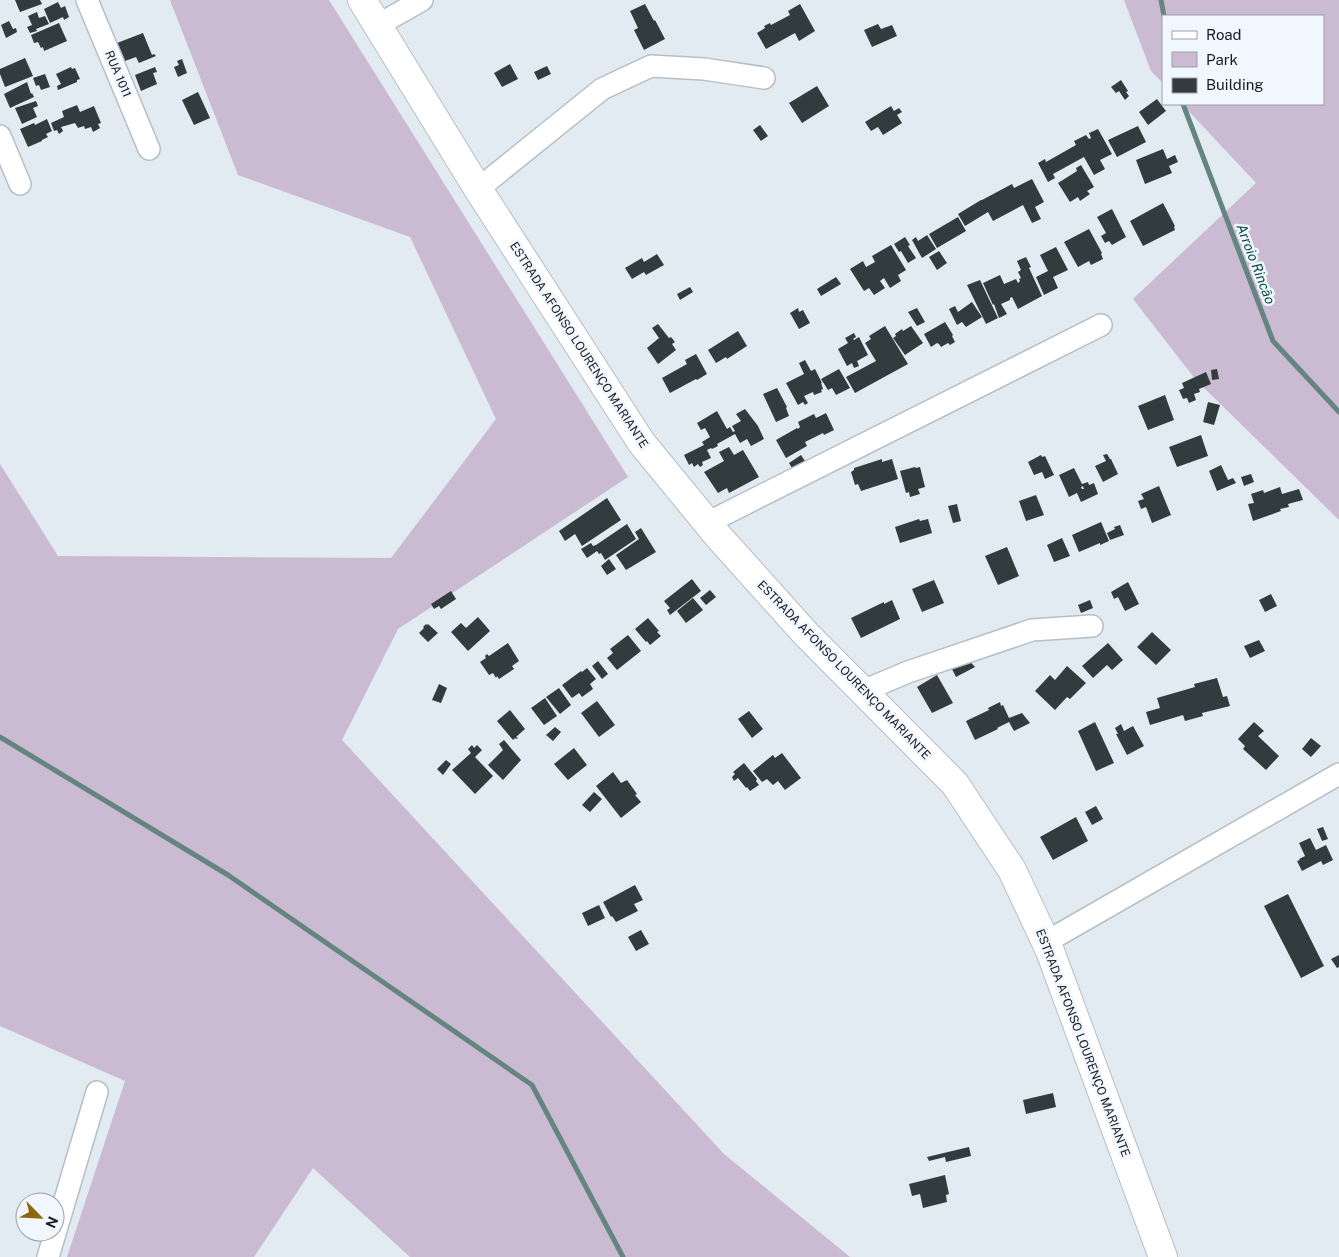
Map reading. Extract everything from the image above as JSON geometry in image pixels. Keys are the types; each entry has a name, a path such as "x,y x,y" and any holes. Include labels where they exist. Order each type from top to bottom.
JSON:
{"main road":[{"name":"ESTRADA AFONSO LOURENÇO MARIANTE","path":"362,0 478,189 642,442 708,523 806,634 955,784 1012,870 1046,942 1163,1257"}],"street":[{"name":"RUA 1011","path":"87,0 149,149"},
{"path":"378,25 422,0"},
{"path":"478,189 602,89 651,66 704,69 764,78"},
{"path":"0,136 20,184"},
{"path":"708,523 1101,325"},
{"path":"863,691 908,672 1032,630 1092,626"},
{"path":"1046,942 1339,774"},
{"path":"48,1257 97,1092"}],"green space":[{"path":"170,0 329,0 628,477 398,629 342,740 724,1154 850,1257 410,1257 313,1168 254,1257 67,1257 125,1081 0,1026 0,464 58,556 391,558 496,419 410,237 238,175"},
{"path":"1124,0 1339,0 1339,520 1196,380 1133,299 1256,183 1183,105 1324,105 1324,15 1162,15 1162,82 1151,71"}],"building":[{"path":"15,0 40,0 42,4 20,12"},
{"path":"58,2 61,8 65,6 69,17 64,20 63,17 50,23 44,9"},
{"path":"645,4 665,39 644,50 634,30 638,28 630,11"},
{"path":"800,4 815,31 799,41 795,33 766,49 757,33 765,28 764,26 770,23 771,25 790,15 788,11"},
{"path":"37,12 39,18 45,16 49,24 30,33 27,27 32,25 28,16"},
{"path":"9,21 13,29 16,28 17,32 6,38 1,25"},
{"path":"59,23 67,41 44,51 38,42 34,43 31,35"},
{"path":"878,24 881,29 892,25 897,36 872,47 864,30"},
{"path":"143,33 152,55 156,56 139,63 136,57 125,61 117,43"},
{"path":"25,58 33,76 5,87 0,69"},
{"path":"182,59 187,73 178,77 174,67 179,65 177,61"},
{"path":"510,64 518,79 502,87 494,73"},
{"path":"547,66 551,74 538,80 534,72"},
{"path":"71,67 72,69 75,68 80,79 58,90 57,86 61,84 56,74"},
{"path":"155,67 157,72 153,73 157,84 141,91 135,75"},
{"path":"45,74 50,87 41,90 39,85 36,86 33,78"},
{"path":"1121,80 1129,96 1125,100 1119,91 1116,93 1111,87"},
{"path":"27,82 34,97 10,108 4,94"},
{"path":"817,86 829,106 802,123 789,103"},
{"path":"198,92 210,118 194,125 182,100"},
{"path":"1157,99 1166,111 1148,125 1139,112"},
{"path":"36,101 38,106 33,108 37,117 22,124 15,108"},
{"path":"77,105 80,112 94,106 101,123 98,124 100,128 93,132 91,127 85,129 84,126 78,128 75,123 61,127 63,131 59,134 57,130 54,131 51,123 64,117 62,111"},
{"path":"891,106 894,111 899,108 902,112 897,115 902,123 883,135 878,127 871,131 865,122"},
{"path":"47,119 52,131 46,134 48,137 28,147 20,129"},
{"path":"760,125 768,136 761,141 753,130"},
{"path":"1138,126 1146,142 1117,157 1108,140"},
{"path":"1098,129 1112,154 1100,160 1105,169 1094,175 1084,157 1053,174 1055,178 1048,182 1038,163 1045,159 1046,162 1076,145 1074,141 1086,135 1089,139 1091,138 1089,133"},
{"path":"1163,149 1167,159 1175,155 1178,162 1169,166 1172,173 1145,184 1136,160"},
{"path":"1081,165 1094,187 1087,191 1090,194 1080,201 1078,197 1070,202 1058,183 1077,171 1076,168"},
{"path":"1032,179 1044,202 1035,207 1041,219 1032,223 1023,205 993,221 988,212 965,226 958,214 1012,184 1014,188"},
{"path":"1163,203 1175,226 1175,230 1143,246 1130,221"},
{"path":"1112,209 1126,237 1112,245 1109,241 1105,243 1101,236 1106,233 1097,217"},
{"path":"958,217 966,231 937,248 929,234"},
{"path":"1089,229 1102,253 1103,259 1091,265 1089,261 1078,267 1064,242"},
{"path":"927,235 936,249 922,258 912,240 916,237 918,241"},
{"path":"905,237 910,245 908,246 916,258 908,263 894,244"},
{"path":"891,245 906,270 898,275 901,281 890,288 884,278 880,281 885,288 874,295 869,288 864,291 850,269 863,261 866,267 875,262 872,256"},
{"path":"1056,247 1068,270 1053,277 1058,288 1044,295 1036,277 1048,271 1040,255"},
{"path":"939,251 947,263 937,270 929,257"},
{"path":"657,254 664,265 646,275 644,272 632,279 625,268 642,258 644,262"},
{"path":"1026,257 1042,296 1018,309 1012,297 1010,298 1010,300 1001,304 1007,314 999,318 983,283 1000,275 1004,284 1016,279 1018,283 1021,278 1018,272 1021,270 1017,261"},
{"path":"836,277 841,284 821,296 817,289"},
{"path":"980,280 998,318 986,324 967,285"},
{"path":"690,287 693,292 680,300 677,294"},
{"path":"972,302 982,317 966,327 962,322 957,325 949,309 955,306 958,312"},
{"path":"798,308 799,312 803,310 810,323 799,329 790,313"},
{"path":"917,308 925,322 917,326 908,312"},
{"path":"945,322 955,342 941,347 937,343 931,347 924,334"},
{"path":"658,324 669,338 671,337 675,342 672,344 676,350 658,364 647,348 659,338 652,328"},
{"path":"885,326 908,364 855,393 846,377 876,361 865,343 871,339 869,336"},
{"path":"911,326 923,343 905,355 893,338 902,329 903,331"},
{"path":"738,331 747,346 727,359 726,357 716,363 708,350"},
{"path":"854,333 856,337 853,339 859,337 868,355 857,361 859,366 854,368 852,363 847,366 838,349 848,343 845,338"},
{"path":"696,354 707,374 670,393 662,378 687,364 685,360"},
{"path":"805,360 811,371 815,369 823,389 821,390 822,392 814,395 813,392 804,396 808,403 805,405 803,402 798,405 786,383 804,374 799,363"},
{"path":"839,369 850,388 836,395 832,388 828,390 821,379"},
{"path":"1217,369 1219,379 1212,380 1211,370"},
{"path":"1206,372 1211,384 1199,389 1200,392 1194,394 1196,400 1189,403 1187,398 1183,399 1179,390 1184,388 1182,383"},
{"path":"777,388 787,407 789,416 776,422 763,394"},
{"path":"1165,395 1174,420 1148,430 1138,406"},
{"path":"1208,402 1220,405 1214,425 1203,422"},
{"path":"745,409 758,426 764,439 751,446 747,439 740,443 735,434 717,444 718,446 707,450 711,458 702,462 703,465 700,467 698,464 694,467 692,463 689,465 684,455 704,445 702,442 710,437 705,428 701,430 697,423 717,411 727,429 730,427 733,432 735,431 732,426 741,421 736,414"},
{"path":"826,413 834,430 805,442 807,446 786,458 776,440 798,429 800,427 798,422 814,414 816,418"},
{"path":"1201,435 1208,456 1177,467 1169,447"},
{"path":"729,447 734,455 743,450 759,477 729,493 727,488 718,493 704,472 724,461 719,452"},
{"path":"1107,454 1118,474 1103,482 1095,466 1106,461 1103,455"},
{"path":"801,455 805,461 792,468 789,463"},
{"path":"1041,455 1042,457 1045,456 1054,475 1045,479 1042,472 1034,475 1028,462"},
{"path":"882,459 882,462 892,459 898,479 861,491 858,484 855,485 851,472 854,468"},
{"path":"1221,465 1228,480 1233,478 1236,483 1217,491 1209,471"},
{"path":"920,467 925,487 918,489 920,494 910,497 909,492 906,493 900,471"},
{"path":"1074,468 1082,484 1088,482 1089,485 1094,483 1098,494 1081,502 1077,493 1069,497 1059,475"},
{"path":"1251,474 1254,482 1244,486 1241,477"},
{"path":"1159,486 1171,515 1152,523 1146,507 1141,509 1138,501 1144,499 1141,494"},
{"path":"1280,487 1282,494 1299,489 1303,500 1288,504 1289,507 1280,509 1281,511 1253,521 1248,504 1254,503 1251,494 1263,490 1264,493"},
{"path":"1036,495 1044,515 1026,521 1019,501"},
{"path":"607,498 621,520 582,546 575,534 565,541 559,531"},
{"path":"957,504 961,521 953,523 948,506"},
{"path":"919,519 920,521 928,519 932,533 900,543 895,527"},
{"path":"1101,522 1109,541 1079,552 1072,535"},
{"path":"627,524 636,539 605,560 601,553 599,554 597,551 587,558 581,549 591,543 593,546 596,545"},
{"path":"1120,525 1124,535 1110,540 1107,533"},
{"path":"641,528 656,552 626,570 616,555 639,539 635,532"},
{"path":"1062,538 1070,556 1054,562 1047,545"},
{"path":"1007,547 1019,576 998,585 985,556"},
{"path":"609,559 616,569 607,575 601,566"},
{"path":"692,579 701,591 670,615 667,610 670,608 664,601"},
{"path":"934,580 944,603 922,612 912,589"},
{"path":"1128,582 1139,604 1125,611 1118,597 1114,599 1111,592"},
{"path":"710,590 716,597 706,605 700,598"},
{"path":"451,591 456,599 441,609 439,606 434,609 431,604"},
{"path":"1271,594 1277,606 1265,612 1259,600"},
{"path":"693,598 703,610 686,623 677,611"},
{"path":"892,600 900,619 861,638 851,618"},
{"path":"1090,600 1093,608 1081,613 1078,605"},
{"path":"478,617 490,631 468,651 451,632 461,623 466,628"},
{"path":"648,618 661,636 650,645 635,629"},
{"path":"426,624 438,633 428,642 419,633"},
{"path":"1152,632 1171,650 1156,665 1137,647"},
{"path":"628,635 641,651 617,670 607,658 613,653 610,649"},
{"path":"1259,640 1265,651 1250,658 1244,646"},
{"path":"508,643 519,661 512,666 514,669 499,679 493,673 489,675 480,662 486,658 487,654 489,656"},
{"path":"1108,643 1123,660 1112,670 1107,665 1093,678 1082,666"},
{"path":"966,657 975,667 956,677 950,665"},
{"path":"598,661 608,674 602,679 592,666"},
{"path":"1067,666 1086,683 1070,699 1067,697 1055,710 1035,691 1050,675 1055,680"},
{"path":"587,668 596,679 590,684 593,689 582,697 579,693 572,698 562,685"},
{"path":"937,675 953,703 932,713 917,687"},
{"path":"1217,678 1223,697 1227,696 1230,706 1202,713 1203,716 1185,721 1183,715 1150,725 1146,712 1160,708 1157,698 1195,687 1194,684"},
{"path":"439,684 447,688 441,703 432,700"},
{"path":"559,688 571,705 560,714 546,697"},
{"path":"545,698 557,716 544,725 531,708"},
{"path":"597,701 615,725 599,737 581,713"},
{"path":"1000,702 1009,718 1022,713 1030,723 1014,731 1009,722 975,740 966,721 989,710 988,708"},
{"path":"510,710 525,729 516,737 518,738 513,740 497,721"},
{"path":"749,711 763,729 752,738 738,719"},
{"path":"1095,722 1114,763 1096,771 1078,731"},
{"path":"1254,722 1264,731 1258,736 1279,756 1266,770 1243,749 1245,746 1238,739"},
{"path":"1121,724 1124,731 1133,726 1144,746 1127,755 1116,734 1118,734 1115,728"},
{"path":"555,727 561,732 553,741 546,735"},
{"path":"1311,738 1321,746 1311,757 1302,749"},
{"path":"504,740 521,760 503,780 488,765 503,750 499,744"},
{"path":"472,745 474,748 477,745 482,750 475,757 493,776 475,794 452,770 471,753 468,749"},
{"path":"574,748 587,765 568,780 554,764"},
{"path":"782,753 801,778 785,790 778,781 773,785 767,779 762,782 753,771 773,755 775,758"},
{"path":"446,760 451,764 443,775 437,769"},
{"path":"744,763 757,779 756,781 759,785 750,791 738,778 734,781 732,777 735,774 733,772"},
{"path":"613,772 621,783 627,780 641,802 621,818 596,786"},
{"path":"594,792 602,799 590,812 582,805"},
{"path":"1096,806 1103,819 1092,825 1085,812"},
{"path":"1076,817 1088,841 1053,860 1040,837"},
{"path":"1323,827 1328,839 1322,841 1317,829"},
{"path":"1310,838 1316,850 1326,845 1333,860 1323,865 1321,861 1302,871 1297,861 1305,856 1299,843"},
{"path":"635,885 643,900 634,904 638,911 616,922 603,902"},
{"path":"1288,894 1324,966 1301,978 1264,906"},
{"path":"599,905 605,918 588,926 582,913"},
{"path":"641,930 649,944 636,951 628,937"},
{"path":"1339,955 1339,967 1337,968 1331,959"},
{"path":"1053,1093 1056,1107 1026,1114 1023,1100"},
{"path":"969,1147 971,1156 946,1162 945,1157 929,1161 927,1157"},
{"path":"945,1175 949,1194 946,1195 947,1202 923,1208 920,1194 912,1196 909,1184"}],"waterway":[{"name":"Arroio Rincão","path":"1161,0 1164,15"},
{"name":"Arroio Rincão","path":"1183,105 1273,341 1339,412"},
{"path":"0,737 228,875 532,1085 623,1257"}]}
